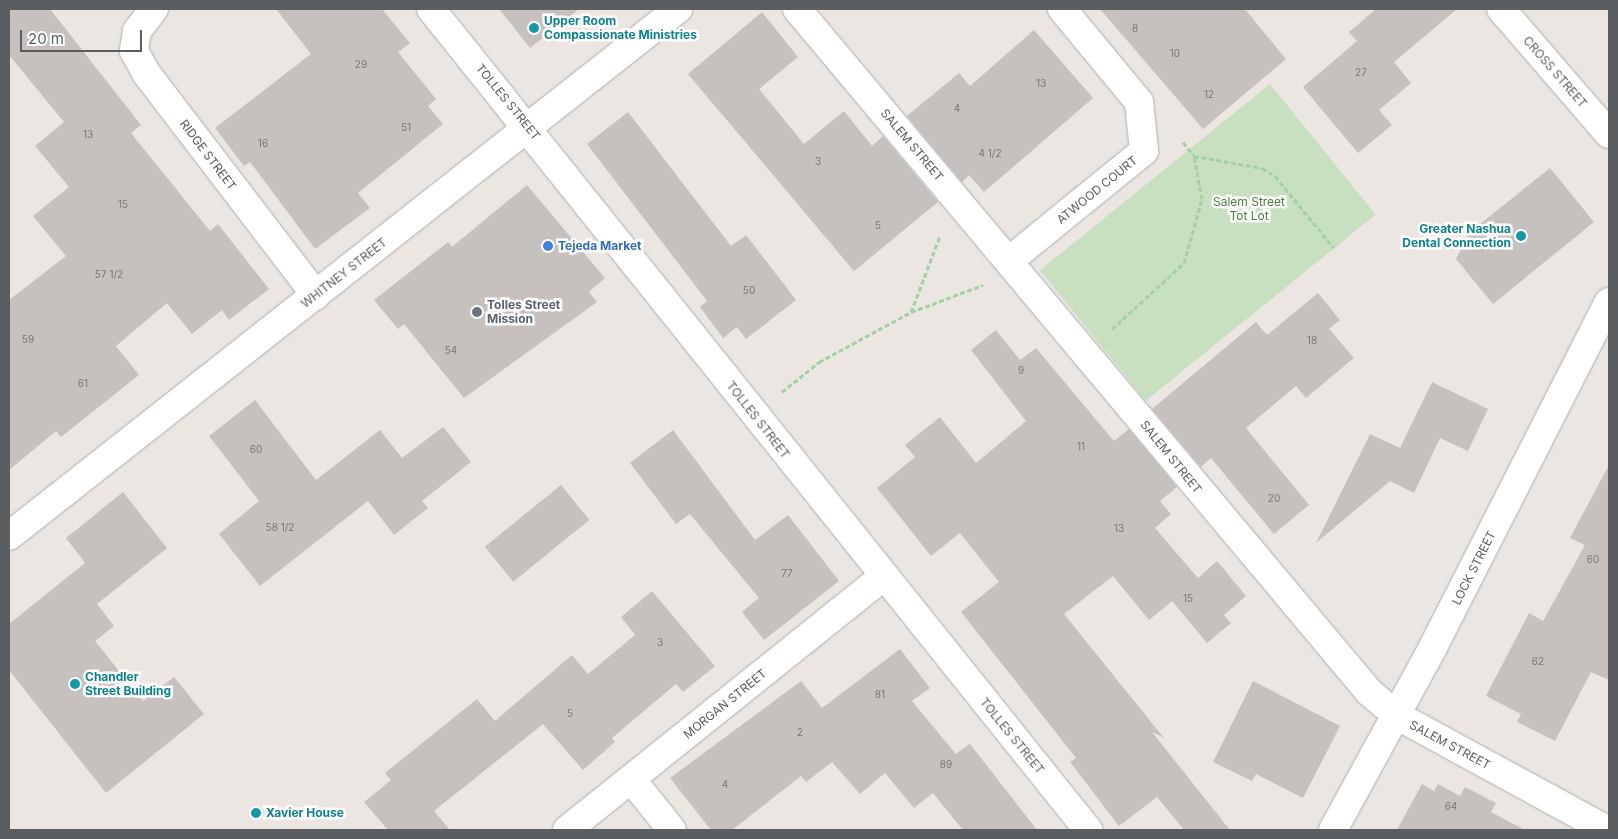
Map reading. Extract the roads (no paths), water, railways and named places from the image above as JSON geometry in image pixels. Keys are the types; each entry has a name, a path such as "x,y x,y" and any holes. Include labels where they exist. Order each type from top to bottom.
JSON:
{"street":[{"name":"RIDGE STREET","path":"154,9 137,31 134,51 146,73 316,295"},
{"name":"TOLLES STREET","path":"431,9 529,128 883,577 1088,830"},
{"name":"WHITNEY STREET","path":"9,536 678,9"},
{"name":"SALEM STREET","path":"797,9 1010,260 1306,622 1396,715 1607,830"},
{"name":"ATWOOD COURT","path":"1010,260 1144,151 1139,102 1062,9"},
{"name":"CROSS STREET","path":"1501,9 1609,134"},
{"name":"LOCK STREET","path":"1333,830 1396,715 1609,302"},
{"name":"MORGAN STREET","path":"567,830 883,577"},
{"path":"631,779 672,830"}],"place":[{"name":"Upper Room Compassionate Ministries","path":"534,28"},
{"name":"Greater Nashua Dental Connection","path":"1521,236"},
{"name":"Tejeda Market","path":"548,246"},
{"name":"Tolles Street Mission","path":"477,312"},
{"name":"Chandler Street Building","path":"75,684"},
{"name":"Xavier House","path":"256,813"}],"park label":[{"name":"Salem Street Tot Lot","path":"1249,209"}]}
